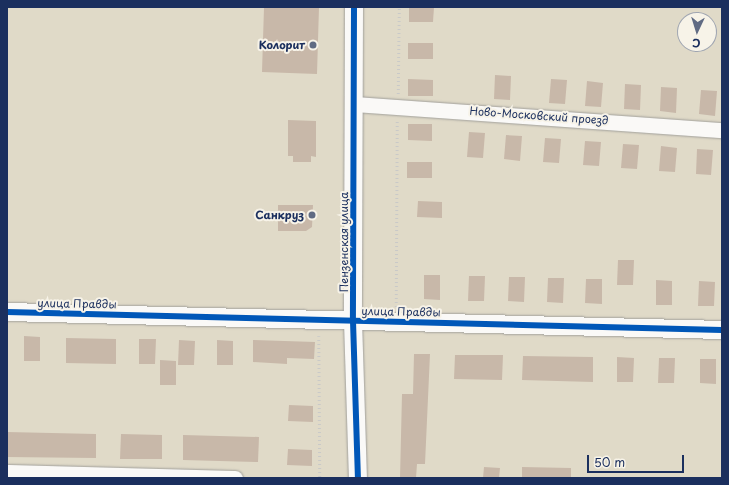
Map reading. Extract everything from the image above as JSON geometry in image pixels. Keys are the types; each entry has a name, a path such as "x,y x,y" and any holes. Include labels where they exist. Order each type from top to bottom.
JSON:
{"street":[{"name":"Пензенская улица","path":"354,7 355,104 353,320 358,478"},
{"name":"Ново-Московский проезд","path":"355,104 398,105 722,130"},
{"name":"улица Правды","path":"7,312 722,330"},
{"path":"7,472 235,478"}],"path":[{"path":"399,7 395,307 403,307"},
{"path":"312,336 320,336 320,478"}],"building":[{"path":"264,7 319,7 317,74 262,72"},
{"path":"409,7 434,7 433,22 409,22"},
{"path":"408,43 433,43 433,59 408,59"},
{"path":"495,75 511,76 510,100 494,99"},
{"path":"408,79 433,80 433,96 408,96"},
{"path":"551,79 567,80 565,104 549,103"},
{"path":"587,81 603,83 601,107 585,106"},
{"path":"625,84 641,85 640,110 624,109"},
{"path":"661,87 677,88 676,113 660,111"},
{"path":"701,90 717,91 715,116 699,114"},
{"path":"288,120 316,121 316,157 311,156 311,162 293,162 293,156 288,156"},
{"path":"408,124 432,124 432,141 408,140"},
{"path":"469,132 485,133 483,158 467,157"},
{"path":"506,135 522,136 520,161 504,159"},
{"path":"545,138 561,139 559,163 543,162"},
{"path":"585,141 601,142 599,166 583,165"},
{"path":"623,144 639,145 637,169 621,168"},
{"path":"661,146 677,148 675,172 659,171"},
{"path":"697,149 713,150 711,175 696,174"},
{"path":"407,162 432,162 432,178 407,178"},
{"path":"418,201 442,202 442,218 417,217"},
{"path":"278,205 313,205 312,227 306,231 278,231"},
{"path":"618,260 634,260 633,285 617,285"},
{"path":"424,275 440,275 440,300 424,299"},
{"path":"469,276 485,276 484,301 468,301"},
{"path":"509,277 525,277 524,302 508,301"},
{"path":"548,278 564,278 563,303 547,302"},
{"path":"586,279 602,279 602,304 585,303"},
{"path":"656,280 672,281 672,305 656,305"},
{"path":"699,281 715,282 714,306 698,306"},
{"path":"24,336 40,337 40,361 24,361"},
{"path":"66,338 116,339 116,364 66,363"},
{"path":"139,339 156,339 155,364 139,364"},
{"path":"179,340 195,341 194,365 178,365"},
{"path":"217,340 233,341 233,365 217,365"},
{"path":"253,340 315,342 314,359 287,358 287,364 253,362"},
{"path":"414,354 430,354 425,464 417,464 416,478 400,478 402,394 413,394"},
{"path":"455,355 503,355 502,380 454,379"},
{"path":"523,356 593,357 593,382 522,380"},
{"path":"617,357 634,358 633,382 617,382"},
{"path":"659,358 675,358 674,383 658,383"},
{"path":"700,359 716,359 716,384 700,383"},
{"path":"160,360 176,361 176,385 160,385"},
{"path":"289,405 313,406 313,422 288,421"},
{"path":"7,432 96,434 96,458 7,457"},
{"path":"121,434 162,435 162,459 120,459"},
{"path":"183,435 259,437 258,462 183,460"},
{"path":"288,449 312,450 312,466 287,465"},
{"path":"484,467 500,468 499,478 483,478"},
{"path":"522,467 571,468 571,478 522,478"}],"cycle path":[{"path":"354,7 353,321 358,478"},
{"path":"7,312 722,330"}],"place":[{"name":"Колорит","path":"313,45"},
{"name":"Санкруз","path":"312,215"}]}
